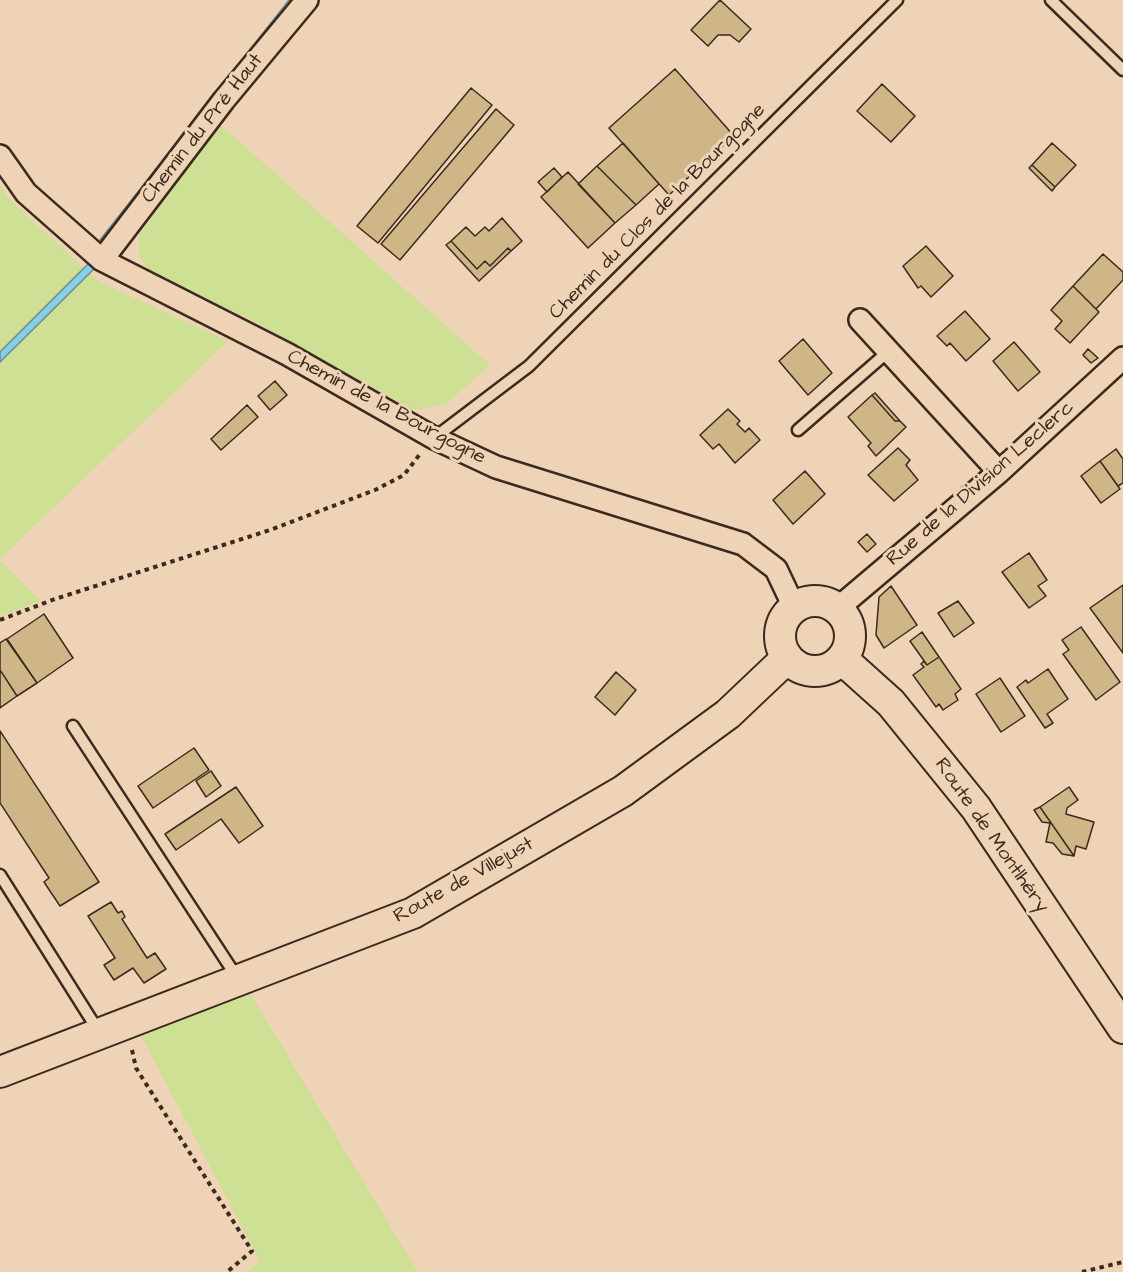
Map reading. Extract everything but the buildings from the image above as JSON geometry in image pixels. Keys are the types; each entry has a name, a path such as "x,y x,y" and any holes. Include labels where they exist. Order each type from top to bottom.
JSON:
{"main road":[{"path":"815,600 838,608 845,616 851,632 850,645 842,659 831,668 819,671 806,670 788,658 780,634 784,617 794,607 815,600"},
{"name":"Route de Villejust","path":"0,1072 114,1030 238,979 413,914 623,791 728,714 788,658"},
{"name":"Route de Montlhéry","path":"842,659 891,703 976,808 1123,1029"}],"street":[{"name":"Chemin du Pré Haut","path":"102,260 224,100 307,0"},
{"name":"Chemin de la Bourgogne","path":"0,156 26,193 102,260 286,354 434,438 496,467 743,544 776,569 794,607"},
{"path":"860,320 999,471"},
{"name":"Rue de la Division Leclerc","path":"838,608 999,471 1123,358"}],"lane":[{"name":"Chemin du Clos de la Bourgogne","path":"434,438 529,366 897,0"},
{"path":"1051,0 1123,70"},
{"path":"798,430 890,350"},
{"path":"73,726 238,979"},
{"path":"0,875 114,1030"}],"path":[{"path":"0,620 55,599 270,530 375,490 404,475 434,438"},
{"path":"114,1030 252,1251 226,1272"},
{"path":"1082,1272 1123,1262"}],"green space":[{"path":"220,124 490,365 446,404 413,410 252,320 151,274 139,256 139,235"},
{"path":"0,185 10,200 98,281 228,341 0,559"},
{"path":"0,560 41,601 0,616"},
{"path":"250,993 418,1272 247,1272 260,1261 141,1036"}],"water":[{"path":"289,0 299,0 105,240 100,240"},
{"path":"92,260 97,266 0,362 0,352"}]}
